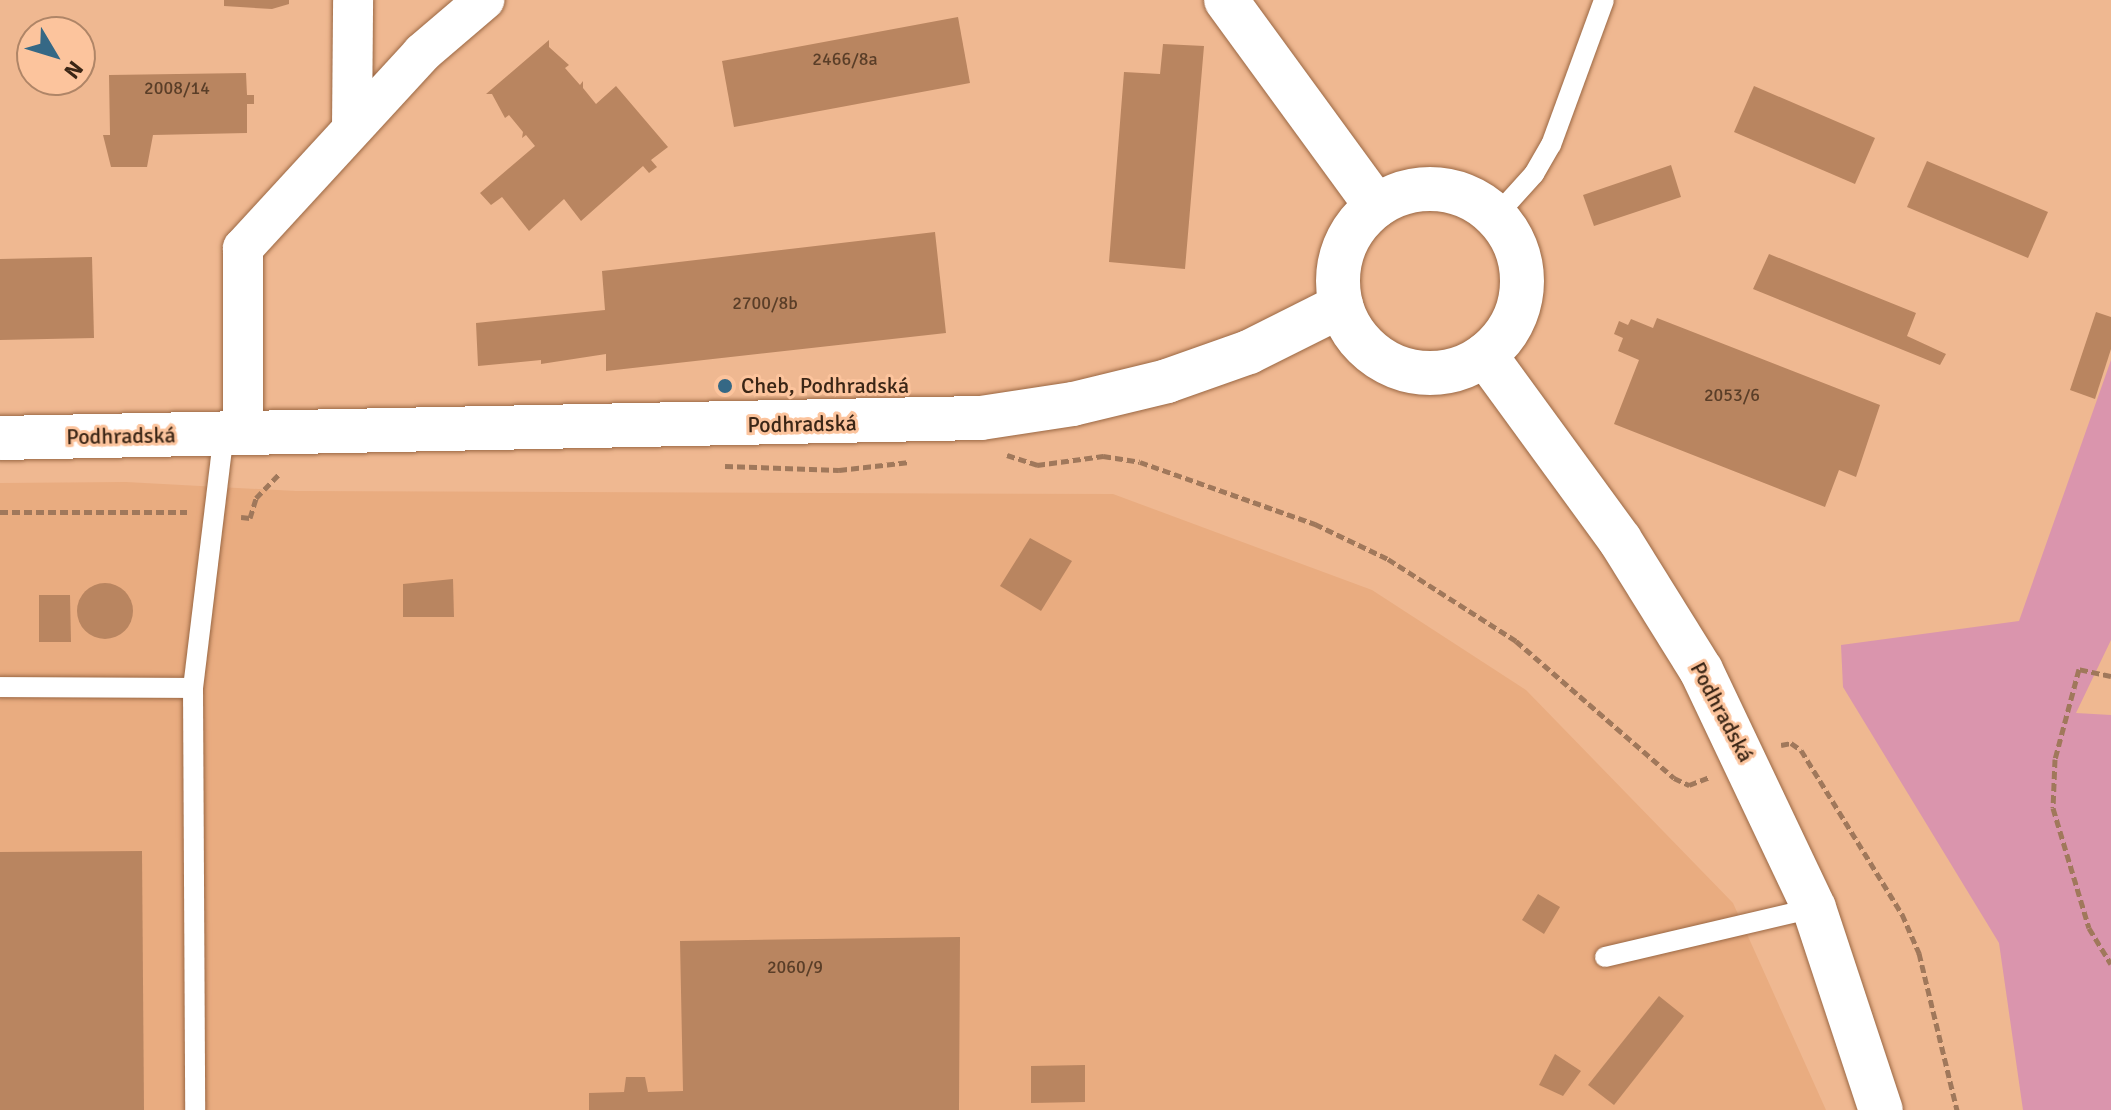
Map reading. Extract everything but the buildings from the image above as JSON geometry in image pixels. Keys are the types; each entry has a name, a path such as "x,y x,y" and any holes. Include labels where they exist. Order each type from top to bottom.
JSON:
{"main road":[{"path":"1226,0 1376,206"},
{"path":"1429,188 1466,195 1496,216 1517,249 1522,288 1511,326 1485,355 1449,371 1429,373 1391,365 1360,341 1341,306 1342,250 1376,206 1429,188"},
{"name":"Podhradská","path":"0,438 981,418 1073,404 1167,381 1249,352 1341,306"},
{"name":"Podhradská","path":"1485,355 1620,540 1701,670 1814,908 1881,1110"}],"street":[{"path":"352,127 353,0"},
{"path":"233,433 243,248 422,53 484,0"}],"lane":[{"path":"1496,216 1534,174 1551,145 1604,0"},
{"path":"195,1110 193,688 214,514 233,433"},
{"path":"0,687 193,688"},
{"path":"1605,957 1814,908"}],"path":[{"path":"1000,453 1037,465 1103,456 1140,462 1315,524 1388,559 1516,641 1674,778 1689,785 1720,773"},
{"path":"719,465 839,470 927,460"},
{"path":"0,512 214,514 250,518 256,498 289,470"},
{"path":"2111,676 2079,669 2055,759 2053,808 2089,928 2111,964"},
{"path":"1777,746 1791,743 1801,750 1902,914 1931,996 1957,1110"}],"shaded area":[{"path":"2111,360 2111,640 2076,713 2111,715 2111,1110 2023,1110 1999,943 1843,687 1841,645 2019,621"},
{"path":"126,482 296,491 1113,494 1372,590 1526,690 1733,903 1826,1110 0,1110 0,483"}],"place":[{"name":"Cheb, Podhradská","path":"725,386"}]}
